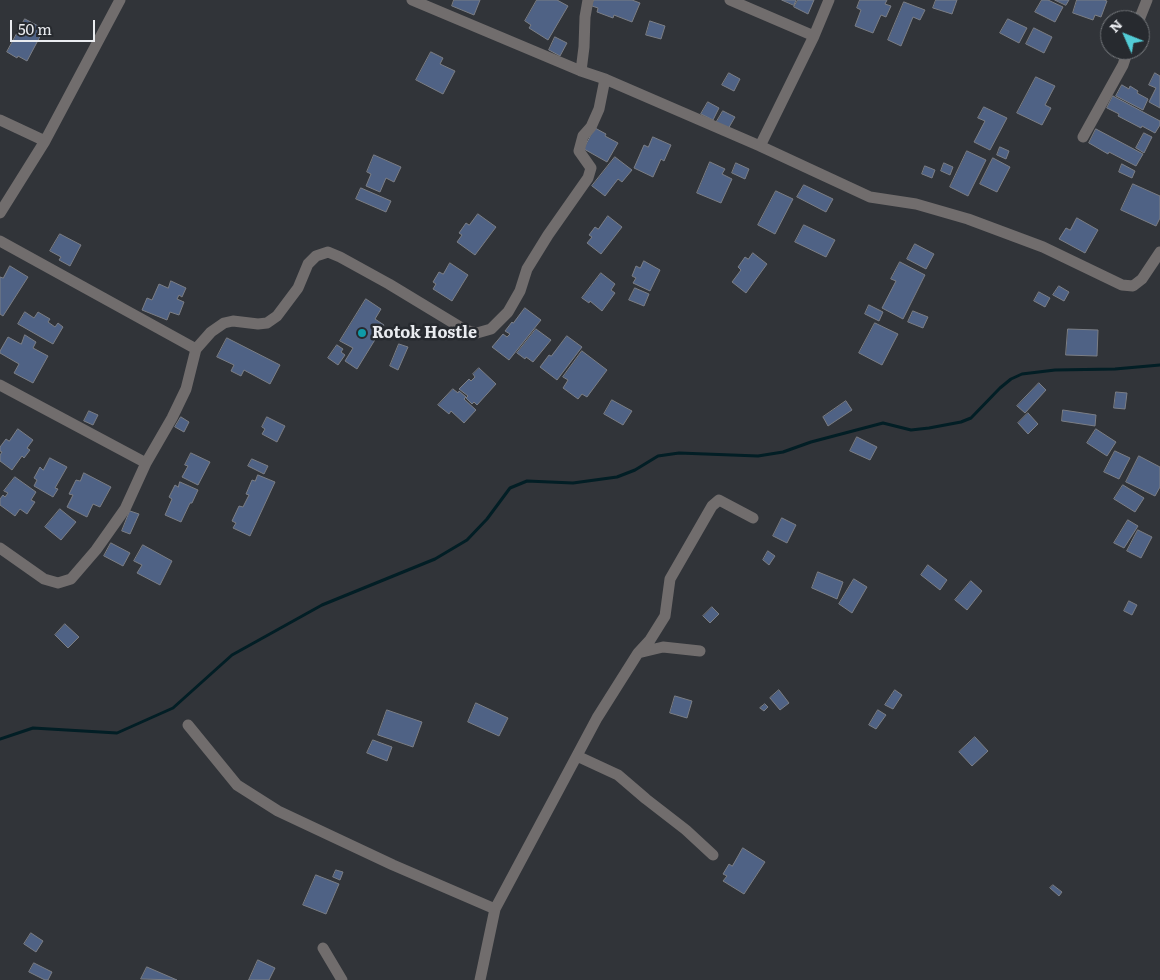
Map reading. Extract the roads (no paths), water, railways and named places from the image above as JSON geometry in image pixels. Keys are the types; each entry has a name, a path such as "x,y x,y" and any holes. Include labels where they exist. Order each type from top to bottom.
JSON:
{"street":[{"path":"0,213 45,141 120,0"},
{"path":"412,0 581,71 605,79 760,146 870,197 916,204 968,219 1043,247 1122,285 1132,286 1142,279 1160,252"},
{"path":"581,71 588,0"},
{"path":"730,0 814,36"},
{"path":"760,146 814,36 829,0"},
{"path":"1083,137 1124,60"},
{"path":"0,548 44,579 58,583 71,580 96,550 125,509 146,463 186,389 196,349 211,332 224,323 233,320 258,324 267,323 272,320 298,288 308,264 316,256 328,252 340,257 390,284 464,330 478,333 491,329 508,312 520,290 527,269 588,178 590,168 579,151 583,136 591,127 599,109 605,79"},
{"path":"0,120 45,141"},
{"path":"0,241 196,349"},
{"path":"0,385 146,463"},
{"path":"480,980 495,909 597,718 638,653 650,640 665,616 670,579 712,506 719,500 753,518"},
{"path":"638,653 663,647 700,651"},
{"path":"188,726 237,786 278,811 392,865 495,909"},
{"path":"577,756 618,775 686,830 713,855"},
{"path":"324,948 342,980"}],"waterway":[{"path":"0,739 33,728 117,733 173,708 232,655 322,605 435,559 467,540 487,519 510,488 527,481 573,483 617,477 635,470 658,456 679,453 758,456 783,452 811,442 883,423 911,430 929,428 961,422 971,418 1000,388 1011,379 1022,374 1055,370 1115,369 1160,365"}],"place":[{"name":"Rotok Hostle","path":"362,333"}]}
